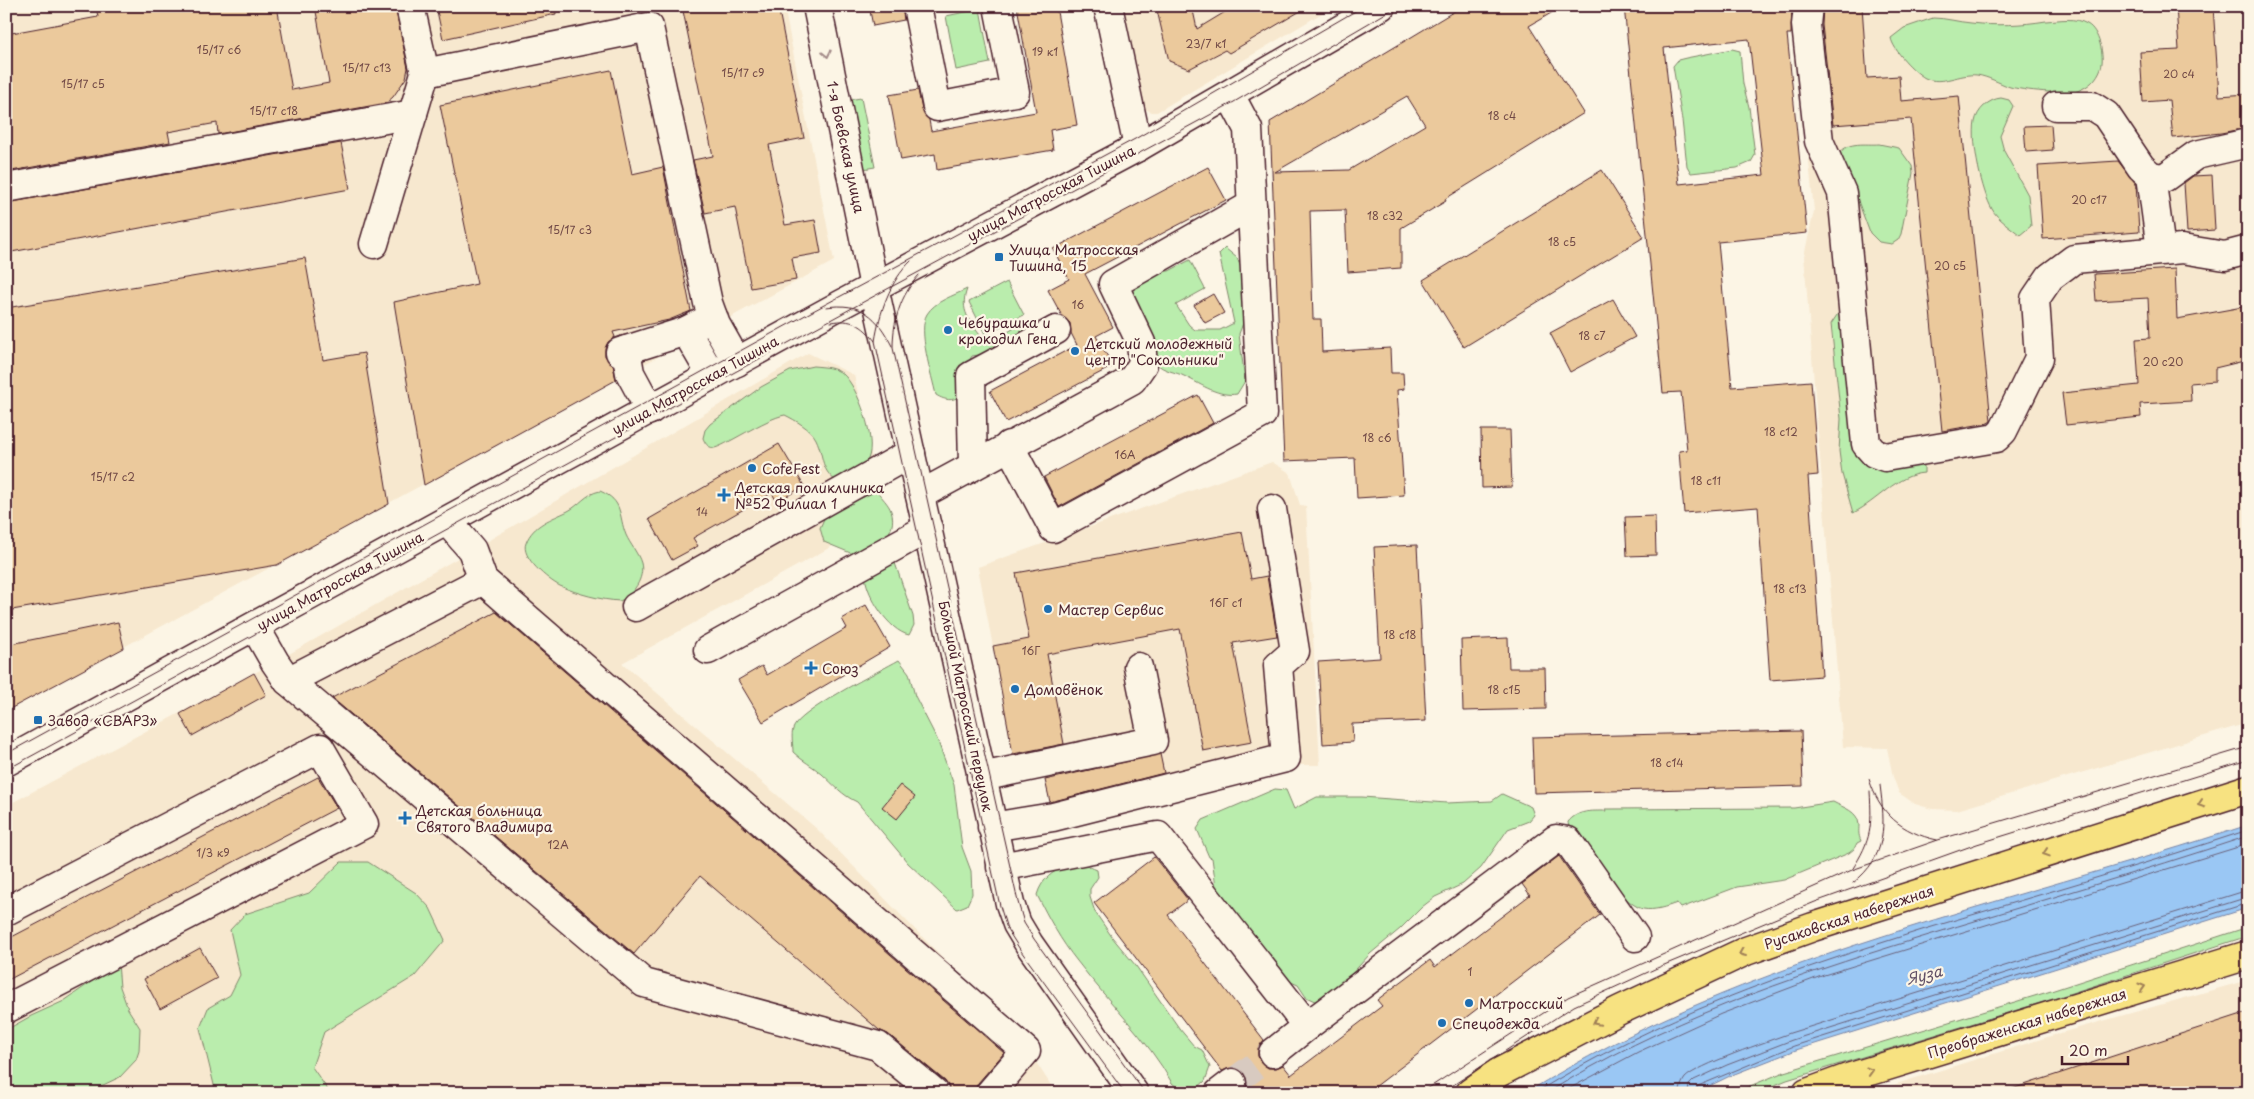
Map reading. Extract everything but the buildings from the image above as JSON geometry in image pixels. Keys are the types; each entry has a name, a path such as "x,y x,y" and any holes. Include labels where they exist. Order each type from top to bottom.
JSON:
{"main road":[{"name":"Русаковская набережная","path":"1470,1093 1498,1073 1620,1010 1746,951 1813,927 2248,789"},
{"name":"Преображенская набережная","path":"1807,1093 1858,1075 2248,955"}],"street":[{"path":"374,244 425,74 410,6"},
{"name":"1-я Боевская улица","path":"817,6 874,287"},
{"path":"917,6 937,107 1015,92 998,6"},
{"path":"1108,6 1138,147"},
{"name":"улица Матросская Тишина","path":"6,762 874,287 1138,147 1381,6"},
{"path":"1808,6 1806,25 1819,141 1842,193 1855,309 1866,444 1874,453 1885,457 1996,438 2003,430 2039,358 2035,299 2050,277 2074,259 2182,249 2225,256 2248,250"},
{"path":"425,74 649,27 706,293 713,317 737,362"},
{"path":"1010,445 1053,528 1262,414 1248,129 1230,95"},
{"path":"2056,106 2092,106 2106,115 2141,167 2151,176 2164,178 2196,155 2248,143"},
{"path":"6,188 413,114"},
{"path":"2151,176 2160,250"},
{"path":"920,495 1132,380 1143,364 1141,343 1113,284 1252,205"},
{"name":"Большой Матросский переулок","path":"874,287 992,827 1017,924 1029,944 1134,1093"},
{"path":"650,410 630,373 623,351 686,331 713,317"},
{"path":"973,466 971,376 1056,330"},
{"path":"686,331 712,376"},
{"path":"636,607 911,454"},
{"path":"992,827 1053,817 1286,758 1278,666 1295,651 1272,509"},
{"path":"447,521 472,550 483,580 1026,1051 990,1093"},
{"path":"708,650 928,528"},
{"path":"288,681 483,580"},
{"path":"255,627 274,662 288,681 644,984 878,1046 935,1093"},
{"path":"981,777 1153,741 1138,667"},
{"path":"6,910 320,748 364,824 6,1009"},
{"path":"1001,867 1158,836 1307,1026"},
{"path":"1273,1053 1556,839 1568,841 1635,937"}],"shaded area":[{"path":"6,6 784,6 834,261 6,711"},
{"path":"1122,6 1334,6 1157,112 1152,112 1145,109 1142,104"},
{"path":"1793,6 2248,6 2248,723 1957,810 1932,809 1915,804 1899,793 1893,777 1887,748 1843,747 1804,256 1814,211"},
{"name":"Детская больница Святого Владимира","path":"808,353 854,375 885,517 622,663 817,829 1019,1036 1056,1093 6,1093 6,806 275,662 472,550"},
{"path":"1272,462 1290,473 1300,505 1306,506 1320,765 1299,765 1054,823 1044,775 1014,760 978,567"},
{"path":"2248,980 2248,1093 1867,1093 2064,1032"}],"green space":[{"path":"980,9 990,63 956,70 946,16"},
{"path":"1933,18 1989,25 2078,20 2091,27 2098,37 2102,57 2101,68 2089,85 2072,92 2044,92 2010,87 1977,75 1938,81 1931,80 1920,75 1910,66 1900,54 1891,38 1904,28"},
{"path":"1732,49 1740,51 1743,84 1749,107 1755,155 1751,162 1737,168 1691,173 1687,166 1673,66 1678,60"},
{"path":"861,98 875,167 863,169 848,100"},
{"path":"2001,98 2009,100 2013,106 2000,136 2004,151 2028,195 2031,226 2020,235 1994,213 1988,201 1976,154 1974,131 1978,113 1992,100"},
{"path":"1879,144 1899,148 1912,166 1913,173 1901,234 1898,240 1892,244 1879,242 1870,233 1840,153 1843,149 1852,145"},
{"path":"1225,248 1237,258 1246,280 1247,312 1239,334 1245,381 1237,394 1224,394 1211,390 1182,375 1162,368 1155,362 1128,283 1155,270 1169,271 1190,260 1205,289 1176,305 1189,325 1195,330 1220,330 1234,323 1219,254"},
{"path":"1007,282 1024,315 985,334 969,302"},
{"path":"967,289 964,304 965,310 982,338 999,337 1025,322 1031,328 1005,351 972,356 966,366 964,393 957,398 947,399 936,395 924,342 924,321 930,309 945,299"},
{"path":"1839,312 1846,315 1863,458 1869,465 1881,471 1896,470 1918,462 1924,466 1924,473 1905,478 1896,483 1853,513 1842,474 1839,451 1841,419 1831,324"},
{"path":"813,366 825,367 843,374 860,402 868,427 870,450 866,464 860,471 840,484 833,479 826,469 814,435 785,415 767,421 719,447 708,446 703,438 705,430 710,424 761,387 790,371"},
{"path":"600,491 608,495 617,504 626,535 641,563 640,580 629,595 620,601 574,592 560,586 536,568 525,549 529,536 538,527 572,509 586,497"},
{"path":"877,491 890,508 893,519 889,533 879,544 860,557 824,542 820,528 826,514"},
{"path":"889,559 895,563 913,616 914,625 909,635 894,627 880,612 867,584 865,576"},
{"path":"899,660 909,673 915,696 937,739 954,785 962,847 971,871 972,894 967,905 957,909 908,863 857,802 842,793 819,771 793,752 792,731 798,721 824,702"},
{"path":"1275,789 1286,790 1294,809 1317,797 1362,797 1447,803 1492,801 1502,794 1531,807 1534,815 1529,821 1508,829 1481,868 1463,884 1435,897 1422,907 1319,1003 1306,997 1298,985 1284,979 1233,912 1216,887 1212,858 1209,857 1197,829 1203,820"},
{"path":"1833,802 1850,810 1858,820 1861,841 1849,853 1784,880 1737,887 1681,908 1677,903 1651,909 1643,909 1634,905 1603,874 1569,830 1568,822 1580,813 1606,811 1605,809 1794,808"},
{"path":"341,862 368,862 416,893 430,908 445,940 415,976 324,1032 312,1067 330,1093 216,1093 200,1028 208,1008 230,995 240,975 230,930 245,914 309,893"},
{"path":"1068,864 1083,864 1097,870 1098,877 1090,889 1090,897 1095,912 1112,937 1136,966 1179,1028 1194,1046 1202,1050 1210,1067 1205,1081 1194,1091 1178,1088 1172,1083 1139,1035 1089,976 1060,938 1037,895 1042,884 1049,876"},
{"path":"2248,927 2248,936 2053,999 1787,1080 1755,1093 1733,1093 1784,1072 2051,991"},
{"path":"118,963 120,987 128,1009 140,1028 139,1051 136,1060 120,1077 99,1087 96,1093 28,1093 6,1083 6,1030 64,1001"}],"water":[{"name":"Яуза","path":"2248,825 2248,908 1796,1050 1732,1075 1695,1093 1526,1093 1610,1045 1697,1005 1787,969 1878,938"}],"tunnel":[{"path":"1232,1083 1273,1053"}],"tram line":[{"path":"6,754 811,312 1135,139 1364,6"},
{"path":"6,770 854,307 1234,102 1398,6"},
{"path":"911,261 903,269 891,288 880,319 875,341 1000,906 1007,929 1021,951 1125,1093"},
{"path":"919,275 902,300 894,328 893,348 1018,902 1024,923 1034,939 1145,1093"},
{"path":"826,307 849,307 867,313 874,319 892,346"},
{"path":"831,322 845,321 856,324 875,341"},
{"path":"1421,1093 1568,997 1852,870 1938,840 2248,747"},
{"path":"1441,1093 1574,1006 1657,968 1815,902 1977,844 2248,760"},
{"path":"1869,779 1879,802 1894,820 1913,832 1937,840"},
{"path":"1853,883 1873,862 1882,839 1883,813 1880,785"},
{"path":"1852,870 1867,841 1871,814 1870,791"}],"place":[{"name":"Улица Матросская Тишина, 15","path":"999,257"},
{"name":"Чебурашка и крокодил Гена","path":"948,330"},
{"name":"Детский молодежный центр \"Сокольники\"","path":"1075,351"},
{"name":"CofeFest","path":"752,468"},
{"name":"Детская поликлиника №52 Филиал 1","path":"724,495"},
{"name":"Мастер Сервис","path":"1048,609"},
{"name":"Союз","path":"811,668"},
{"name":"Домовёнок","path":"1015,689"},
{"name":"Завод «СВАРЗ»","path":"38,720"},
{"name":"Детская больница Святого Владимира","path":"405,818"},
{"name":"Матросский","path":"1469,1003"},
{"name":"Спецодежда","path":"1442,1023"}]}
